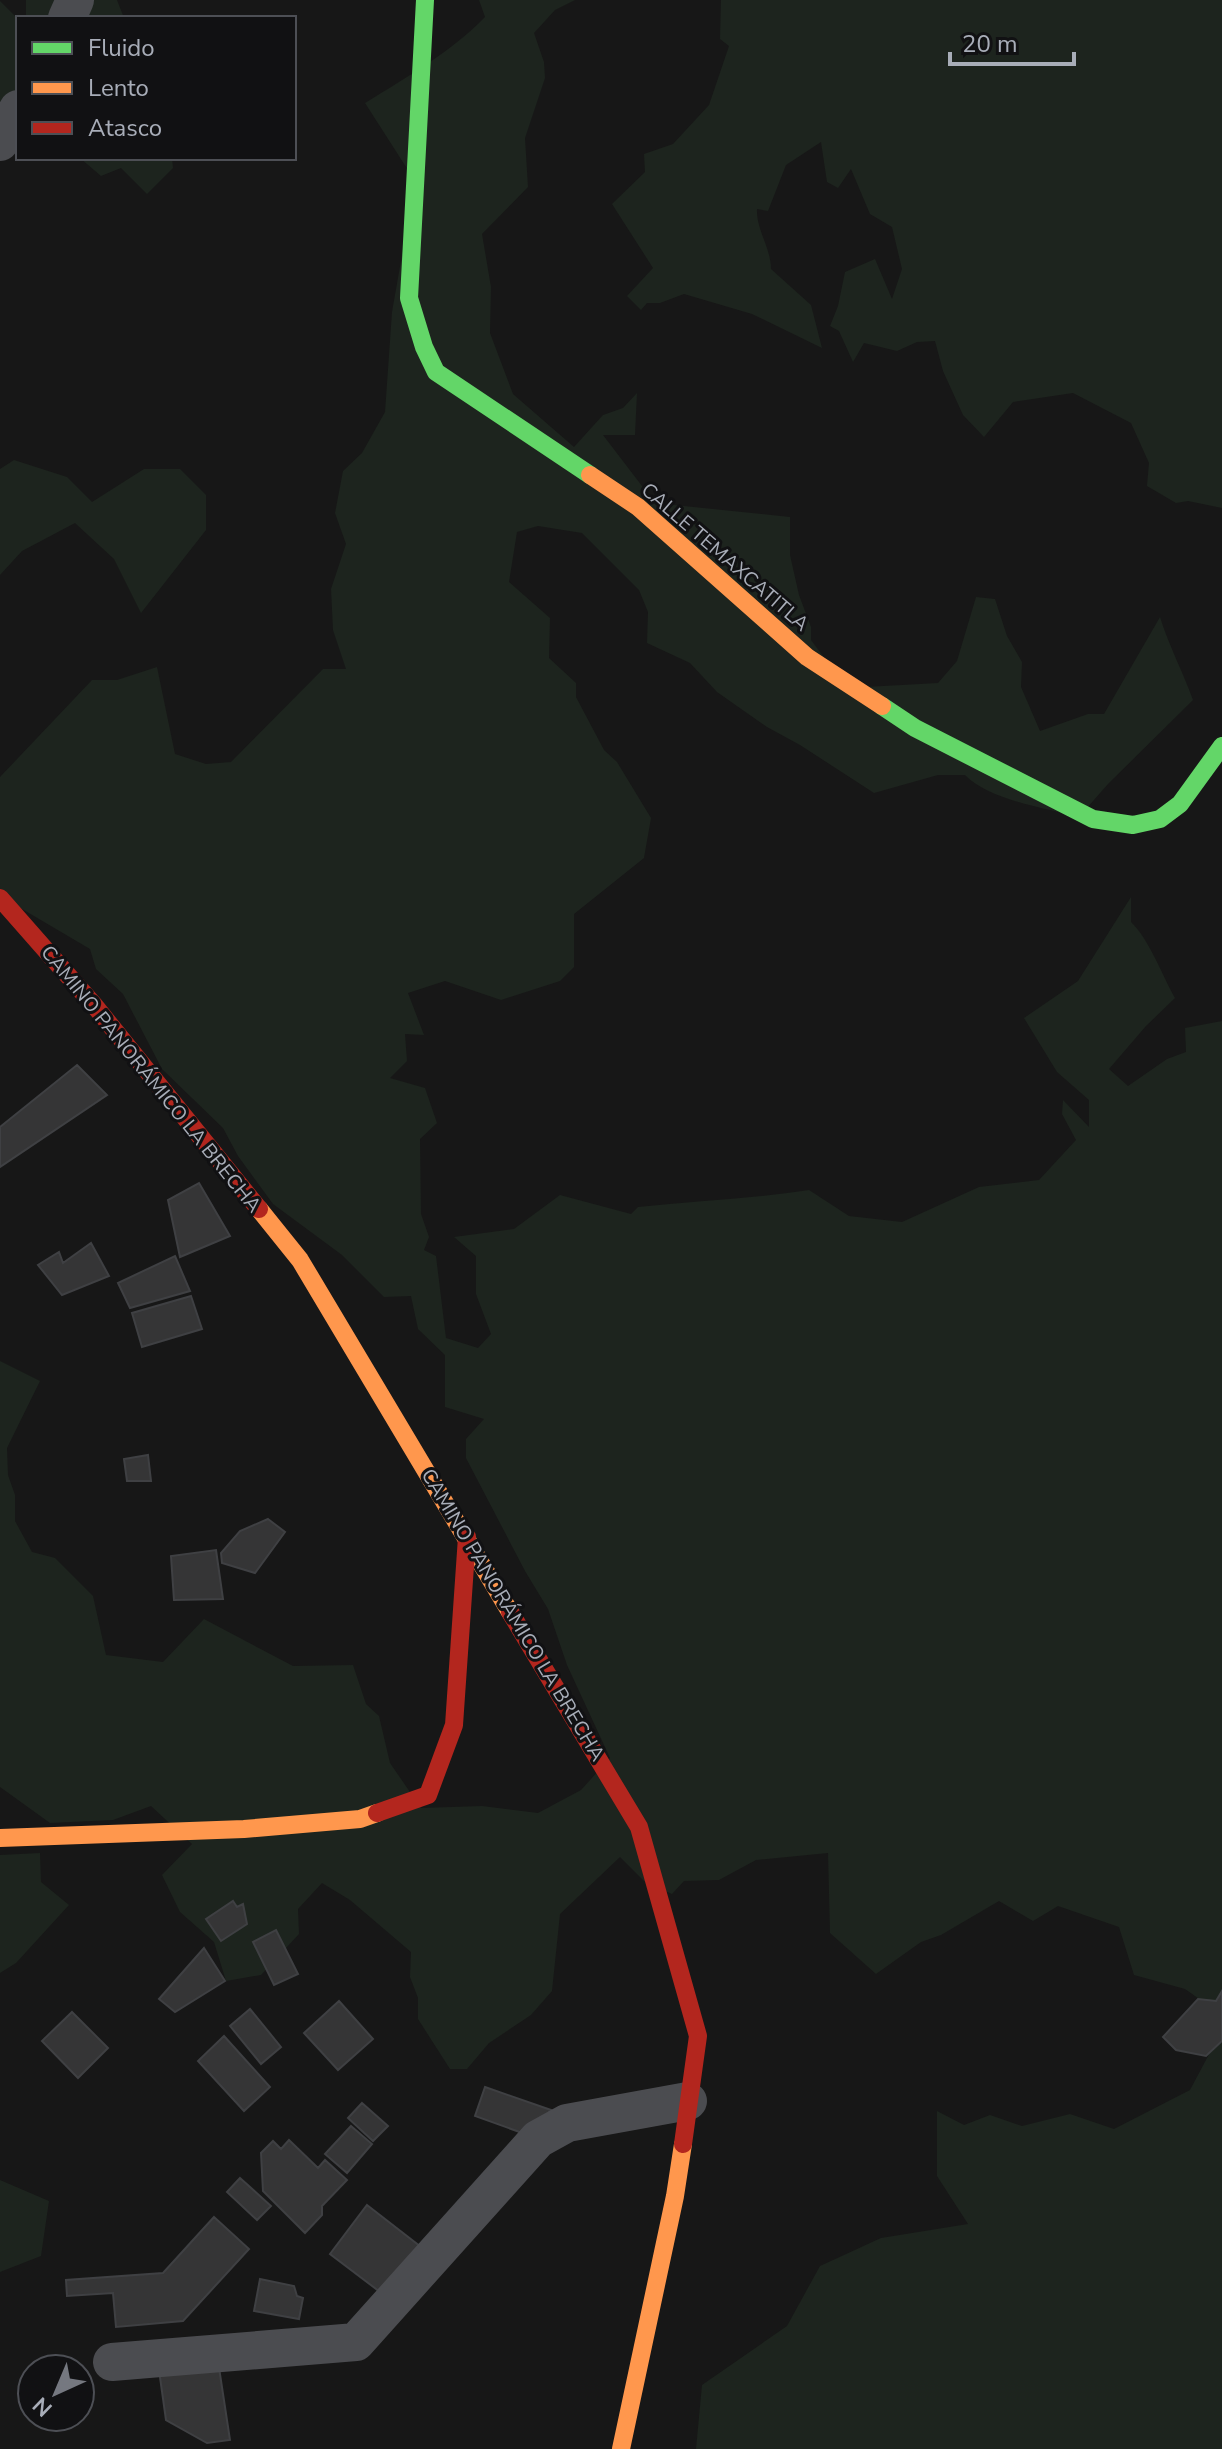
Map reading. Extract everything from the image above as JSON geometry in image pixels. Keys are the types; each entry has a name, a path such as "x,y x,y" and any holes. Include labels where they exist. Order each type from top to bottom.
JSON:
{"street":[{"name":"CALLE TEMAXCATITLA","path":"425,0 409,298 424,347 436,372 638,507 807,657 915,728 1093,819 1133,825 1160,819 1180,804 1222,746"},
{"path":"0,142 16,113"},
{"name":"CAMINO PANORÁMICO LA BRECHA","path":"0,898 94,1005 300,1260 639,1827 698,2036 675,2196 621,2449"},
{"path":"0,1838 244,1829 360,1819 428,1795 454,1725 467,1537"},
{"path":"112,2362 356,2342 538,2139 567,2123 688,2101"}],"shaded area":[{"path":"26,0 117,0 123,16 26,16"},
{"path":"479,0 575,0 555,10 534,33 544,62 545,78 525,138 528,187 482,234 491,287 490,333 513,394 574,447 603,415 623,408 637,393 635,435 603,435 655,503 790,517 790,555 799,595 811,627 811,640 847,688 938,683 957,661 976,597 995,599 1007,636 1022,662 1021,687 1040,731 1088,714 1104,714 1160,617 1193,700 1079,817 1003,797 975,784 965,775 938,775 874,793 717,692 690,663 647,643 648,612 639,590 582,533 538,526 517,532 509,582 550,618 549,658 576,683 576,697 604,750 617,762 651,818 644,858 574,914 574,967 560,981 501,1000 445,981 408,993 424,1035 405,1034 407,1061 390,1078 425,1088 437,1123 420,1139 421,1214 429,1237 424,1250 436,1256 446,1338 478,1348 491,1334 476,1294 476,1256 454,1237 514,1229 560,1195 631,1214 638,1207 809,1190 849,1216 902,1222 979,1187 1039,1180 1076,1140 1062,1114 1063,1100 1089,1127 1089,1100 1057,1072 1024,1018 1078,981 1131,897 1131,922 1149,947 1175,998 1109,1069 1128,1086 1167,1059 1186,1052 1185,1028 1222,1021 1222,2015 1185,1989 1134,1975 1119,1927 1058,1906 1033,1921 999,1901 941,1935 921,1942 876,1974 830,1933 828,1853 756,1860 719,1880 684,1881 672,1894 645,1882 620,1857 560,1914 552,1991 531,2015 489,2043 467,2069 450,2069 418,2019 418,1998 410,1977 411,1952 350,1900 322,1883 298,1909 299,1934 261,1975 226,1981 214,1942 180,1912 162,1875 192,1844 151,1806 113,1820 50,1823 0,1787 0,1361 40,1381 7,1448 8,1475 15,1495 15,1521 32,1552 55,1558 93,1596 106,1655 163,1662 204,1619 293,1666 353,1665 366,1704 379,1716 390,1763 421,1808 482,1806 538,1813 581,1790 610,1758 567,1665 548,1609 466,1458 466,1439 484,1419 445,1407 445,1355 418,1329 411,1296 384,1297 342,1255 273,1204 238,1156 223,1128 162,1069 123,994 96,969 90,949 0,896 0,777 92,680 117,680 157,667 175,754 206,764 231,762 323,669 346,669 333,630 331,589 346,544 335,513 343,471 362,453 385,412 392,312 415,181 365,103 428,63 472,30 485,17"},
{"path":"721,0 1222,0 1222,508 1188,501 1176,503 1147,486 1149,463 1131,423 1073,393 1013,402 984,437 963,415 943,371 935,341 917,342 897,351 864,343 853,362 839,331 830,326 845,272 875,259 892,299 902,269 892,227 870,214 851,169 838,188 827,182 821,142 786,165 768,211 757,209 771,269 811,305 822,348 752,314 684,294 660,303 647,303 641,310 627,296 653,268 612,204 645,172 644,154 673,144 709,105 729,46 720,39"},
{"path":"0,1 16,17 16,118 0,124"},
{"path":"82,160 172,160 173,168 147,194 121,168 101,176"},
{"path":"14,460 67,477 92,502 144,469 180,469 206,495 206,530 141,613 114,559 75,523 22,551 0,575 0,469"},
{"path":"40,1853 41,1882 69,1905 16,1963 0,1973 0,1855"},
{"path":"1222,2030 1222,2449 696,2449 702,2385 787,2326 820,2266 881,2238 968,2224 937,2176 937,2111 964,2125 990,2115 1022,2126 1070,2114 1114,2129 1190,2090"},
{"path":"0,2180 49,2201 41,2256 0,2272"}],"building":[{"path":"77,1065 107,1095 0,1167 0,1127"},
{"path":"199,1183 230,1236 180,1257 168,1200"},
{"path":"91,1243 109,1276 62,1295 38,1265 59,1252 63,1263"},
{"path":"175,1256 190,1291 130,1308 118,1283"},
{"path":"191,1296 202,1329 142,1347 132,1313"},
{"path":"148,1455 151,1481 127,1481 124,1459"},
{"path":"268,1519 285,1532 255,1573 222,1563 221,1553 240,1531"},
{"path":"216,1550 223,1599 174,1600 171,1556"},
{"path":"233,1901 237,1907 243,1904 247,1924 221,1941 206,1919"},
{"path":"276,1930 298,1974 274,1985 253,1942"},
{"path":"204,1948 225,1981 175,2012 159,1999"},
{"path":"1222,1991 1222,2041 1206,2056 1176,2050 1163,2037 1198,1999 1216,2001"},
{"path":"339,2001 373,2039 338,2070 304,2033"},
{"path":"250,2009 281,2047 261,2064 230,2026"},
{"path":"72,2012 108,2048 78,2078 42,2041"},
{"path":"224,2036 270,2087 244,2111 198,2061"},
{"path":"485,2087 551,2110 528,2135 475,2116"},
{"path":"362,2103 388,2126 373,2141 348,2118"},
{"path":"351,2126 372,2144 347,2173 325,2154"},
{"path":"289,2140 318,2168 325,2160 347,2180 322,2206 322,2215 305,2233 263,2191 261,2153 273,2141 281,2149"},
{"path":"240,2178 271,2206 257,2220 227,2192"},
{"path":"367,2205 421,2247 384,2295 330,2254"},
{"path":"214,2217 249,2249 183,2321 116,2327 113,2293 67,2296 66,2280 163,2273"},
{"path":"260,2279 294,2286 297,2296 303,2298 299,2319 254,2311"},
{"path":"218,2361 230,2440 207,2443 166,2420 159,2370"}],"traffic: fast":[{"path":"425,0 409,298 424,347 436,372 590,475"},
{"path":"882,706 915,728 1093,819 1133,825 1160,819 1180,804 1222,746"}],"traffic: slow":[{"path":"590,475 638,507 807,657 882,706"},
{"path":"259,1209 300,1260 510,1612"},
{"path":"0,1838 244,1829 360,1819 377,1813"},
{"path":"621,2449 675,2196 683,2144"}],"traffic: jam":[{"path":"0,898 94,1005 259,1209"},
{"path":"377,1813 428,1795 454,1725 467,1537"},
{"path":"510,1612 639,1827 698,2036 683,2144"}]}
